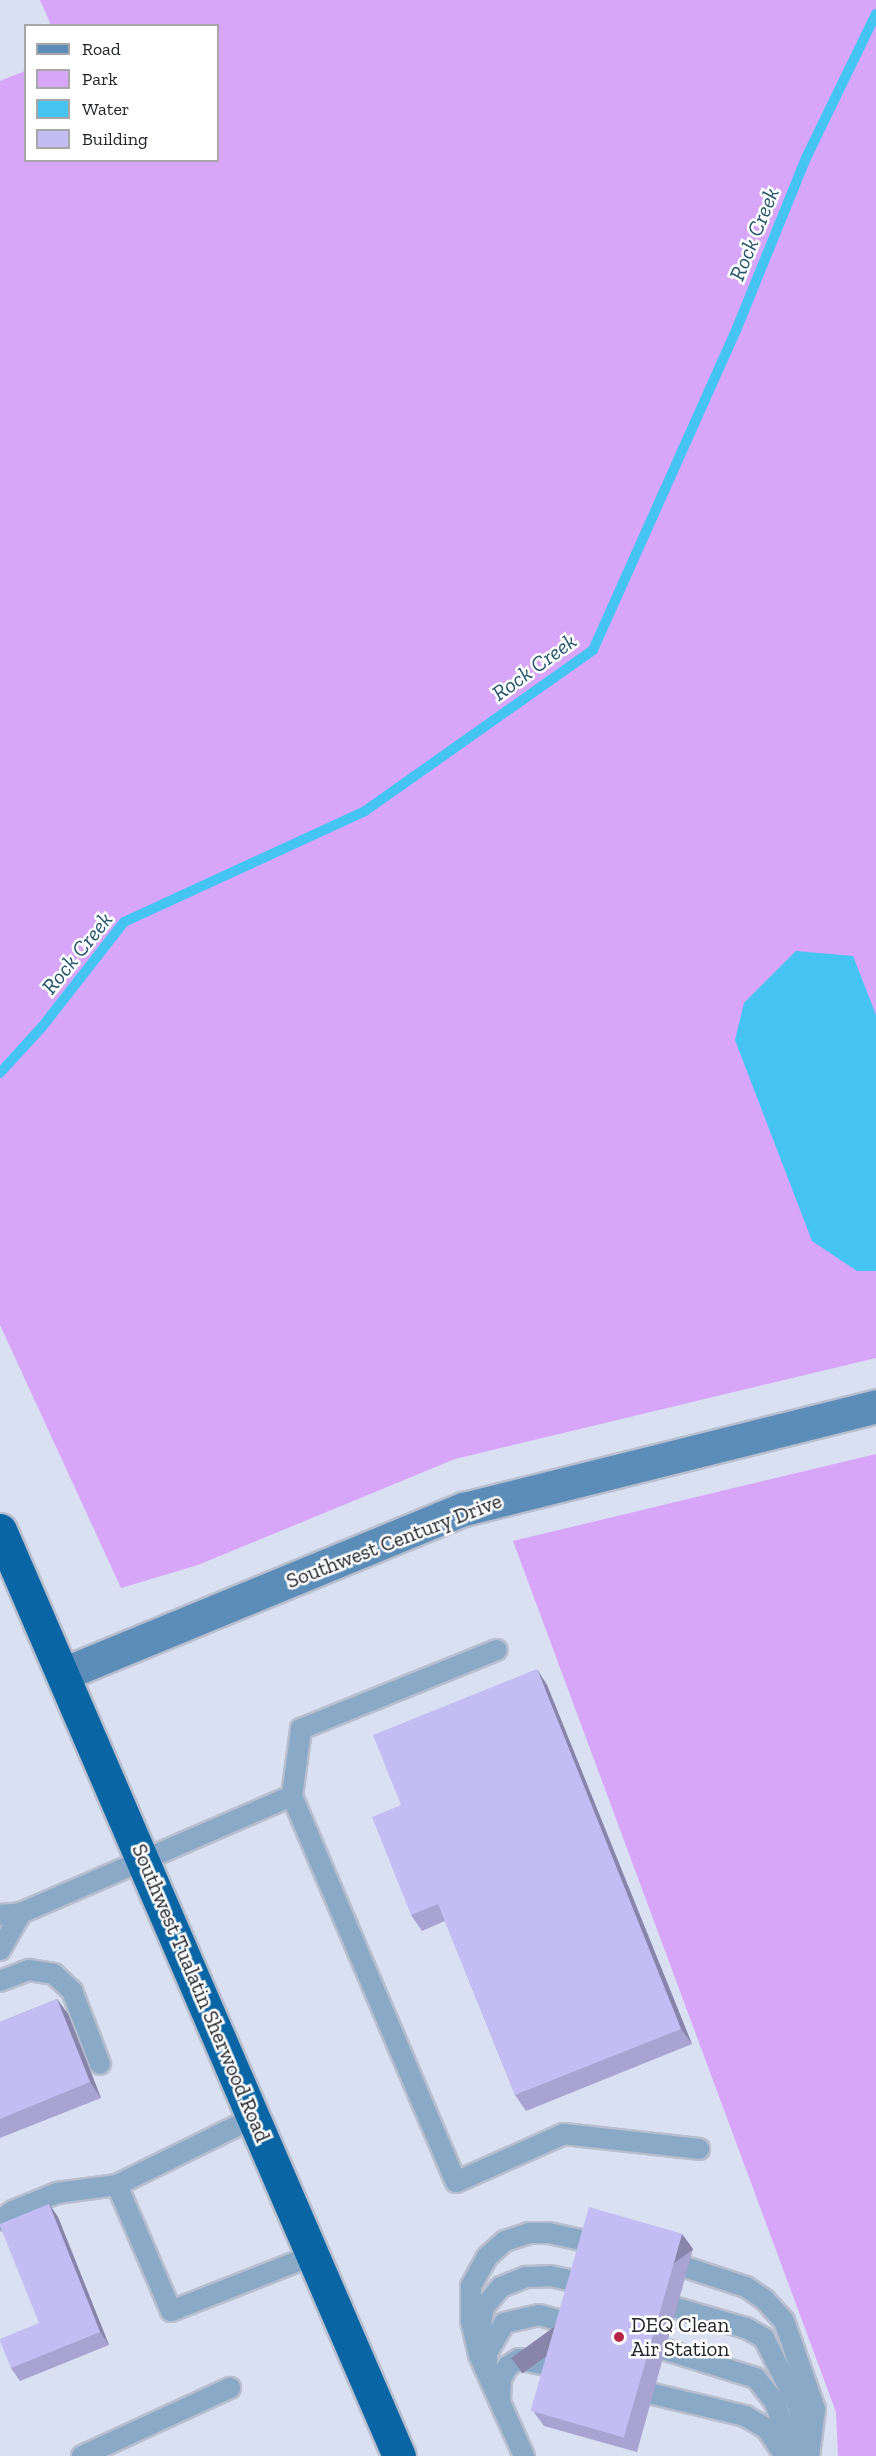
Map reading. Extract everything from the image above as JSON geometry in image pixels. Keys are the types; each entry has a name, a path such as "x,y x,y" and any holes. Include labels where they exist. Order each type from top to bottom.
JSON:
{"highway":[{"name":"Southwest Tualatin Sherwood Road","path":"0,1530 315,2255 399,2456"}],"street":[{"name":"Southwest Century Drive","path":"63,1674 464,1509 876,1406"}],"lane":[{"path":"497,1650 301,1729 292,1796 456,2182 564,2134 699,2149"},
{"path":"0,1915 21,1913 292,1796"},
{"path":"0,1950 21,1913"},
{"path":"0,1982 29,1970 54,1974 72,1991 100,2064"},
{"path":"0,2220 13,2211 57,2193 117,2185 255,2117"},
{"path":"117,2185 171,2311 315,2255"},
{"path":"524,2456 483,2364 471,2320 471,2286 487,2257 505,2241 529,2233 549,2233 595,2242"},
{"path":"688,2268 746,2287 765,2300 783,2321 815,2409 809,2456"},
{"path":"483,2364 484,2307 501,2288 526,2277 550,2276 583,2283"},
{"path":"677,2308 746,2328 764,2338 799,2408 809,2456"},
{"path":"483,2364 504,2323 539,2315 572,2324"},
{"path":"666,2350 756,2378 774,2401 795,2456"},
{"path":"500,2400 501,2379 508,2366 519,2359 560,2368"},
{"path":"82,2456 230,2388"},
{"path":"653,2394 745,2416 766,2428 785,2456"}],"green space":[{"path":"40,0 876,0 876,1358 455,1459 198,1565 121,1588 0,1325 0,81 24,71 24,162 219,162 219,24 51,24"},
{"path":"876,1454 876,2456 838,2456 836,2412 513,1541"}],"water":[{"path":"796,951 853,956 876,1015 876,1271 857,1271 812,1241 735,1040 744,1003"}],"building":[{"path":"537,1669 681,2029 515,2095 438,1904 411,1915 372,1817 401,1805 373,1735"},
{"path":"57,1999 90,2082 0,2119 0,2022"},
{"path":"49,2204 100,2332 11,2368 0,2339 39,2323 0,2224"},
{"name":"DEQ Clean Air Station","path":"589,2207 682,2234 624,2438 531,2411"}],"waterway":[{"name":"Rock Creek","path":"0,1073 42,1027 124,922 365,811 593,650 737,328 806,158 876,14"}],"place":[{"name":"DEQ Clean Air Station","path":"619,2337"}]}
